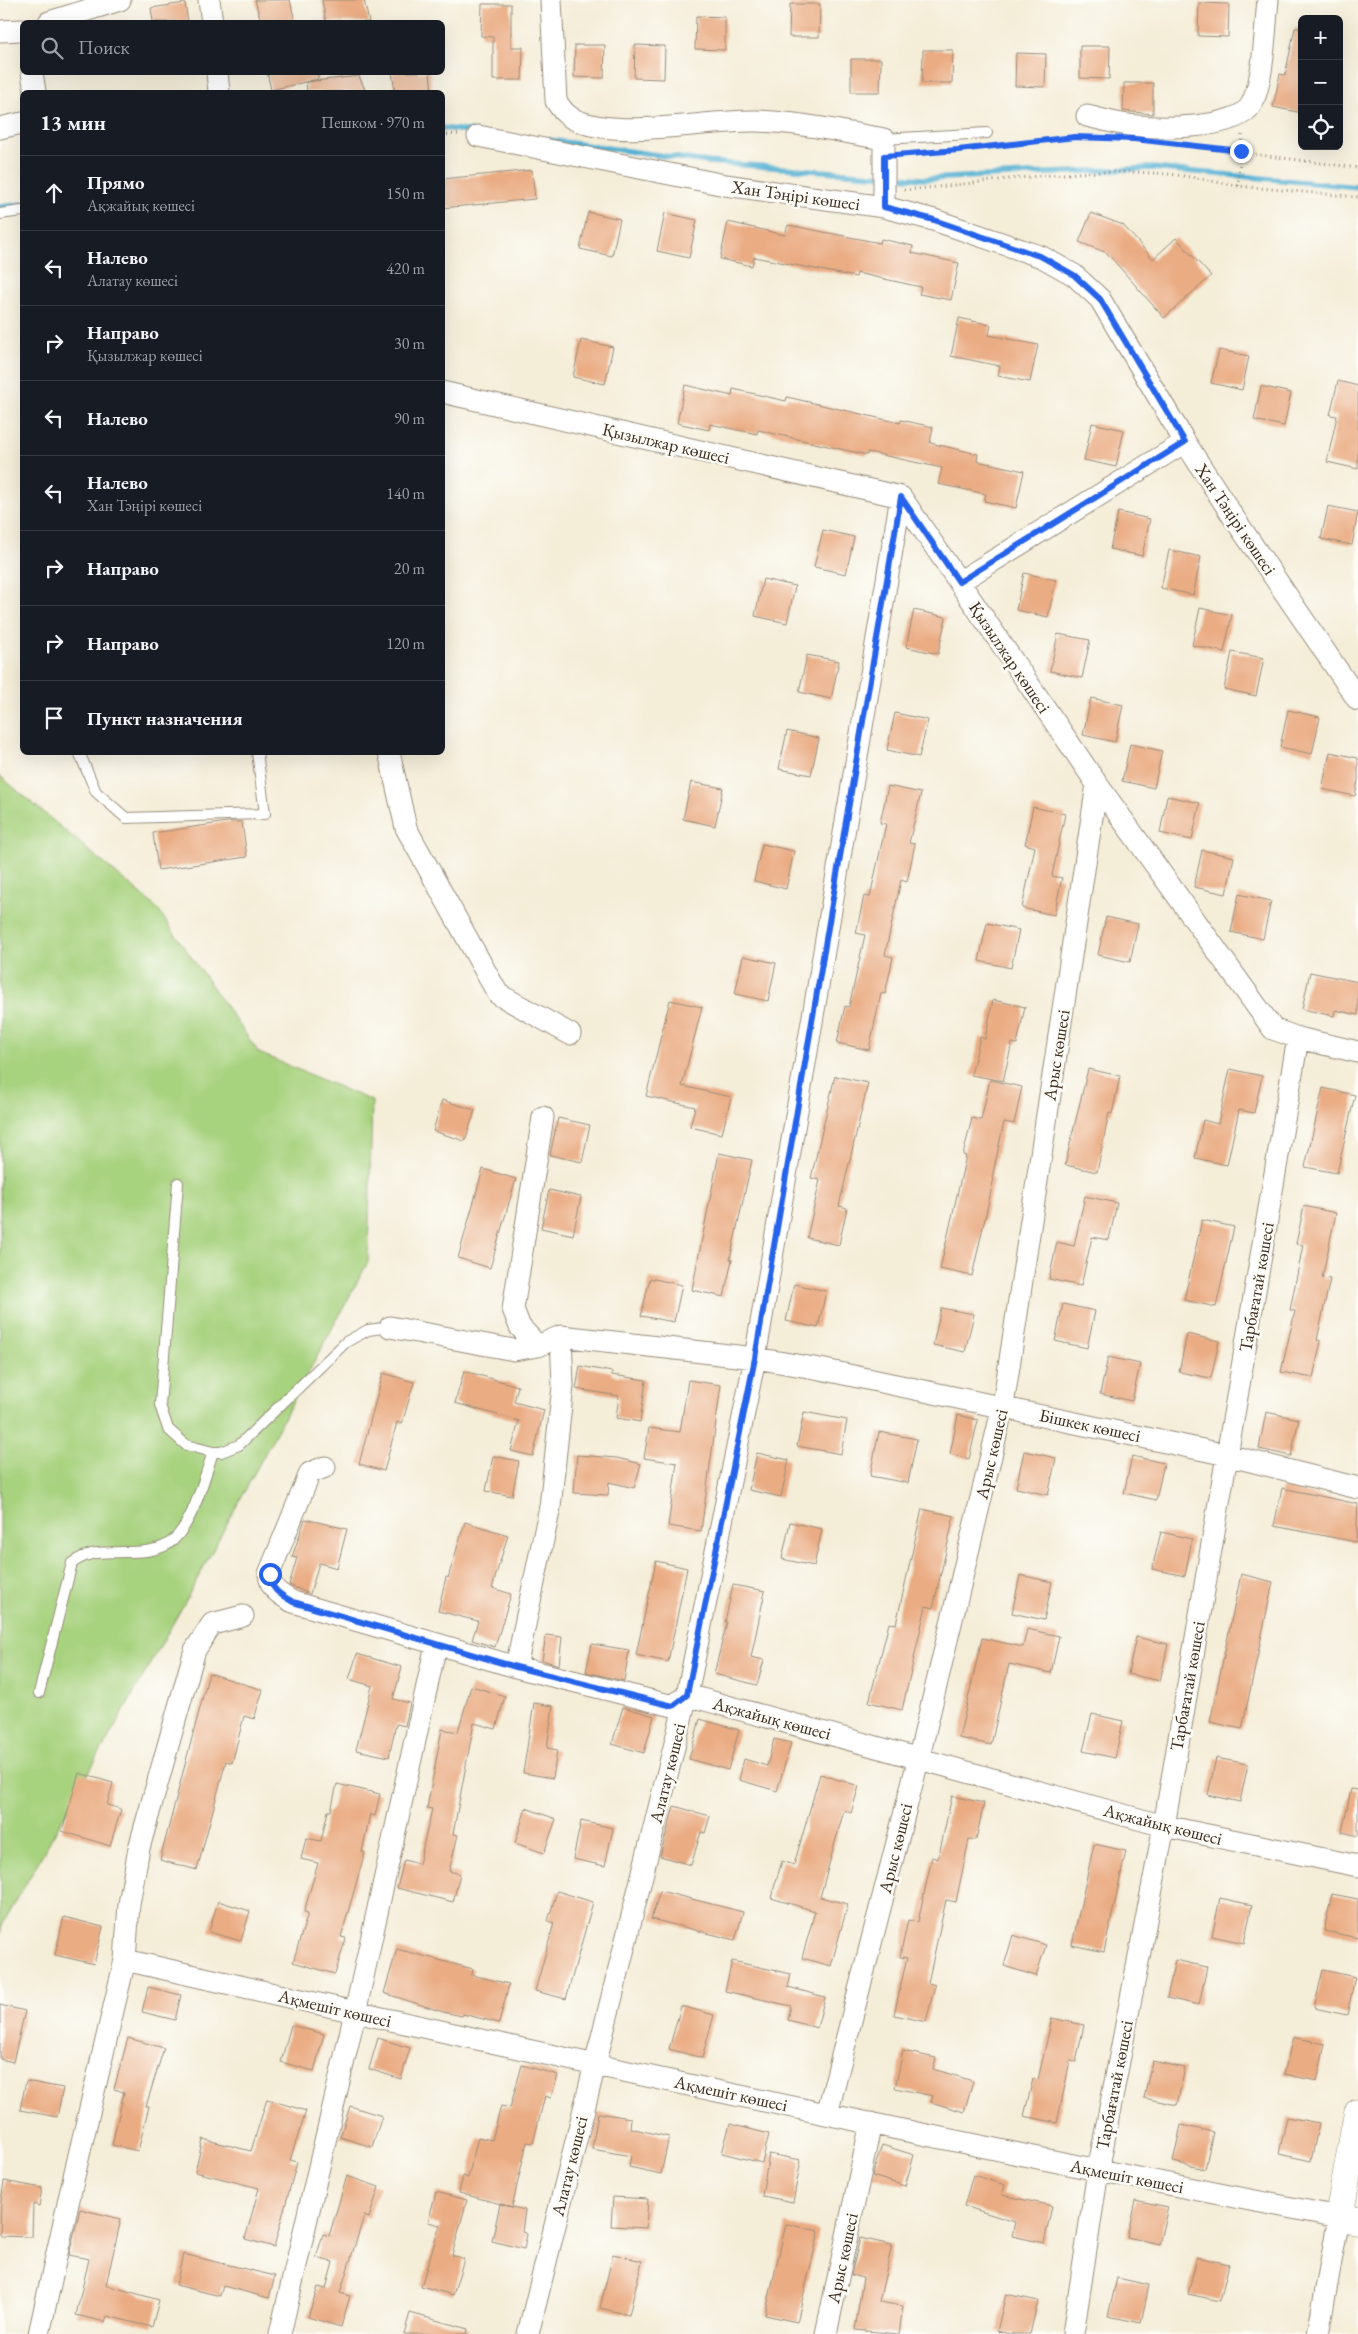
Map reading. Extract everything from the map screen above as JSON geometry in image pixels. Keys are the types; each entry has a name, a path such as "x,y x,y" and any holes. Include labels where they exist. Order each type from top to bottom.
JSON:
{"street":[{"path":"55,20 120,0"},
{"path":"210,0 212,20"},
{"path":"551,0 556,101 564,113 578,121 615,128 756,121 807,126 884,139 884,193"},
{"path":"1086,127 1127,125 1172,128 1219,122 1242,116 1251,105 1258,88 1268,0"},
{"path":"0,32 20,30"},
{"path":"32,75 35,90"},
{"path":"217,75 219,90"},
{"path":"0,128 20,123"},
{"name":"Хан Тәңірі көшесі","path":"478,136 725,185 884,193 934,220 1042,257 1074,275 1100,299 1185,442 1358,700"},
{"name":"Қызылжар көшесі","path":"445,393 901,497 1097,784 1273,1029 1298,1038 1358,1052"},
{"path":"959,582 1185,442"},
{"name":"Алатау көшесі","path":"528,2334 687,1695 755,1358 901,497"},
{"path":"390,755 406,828 498,994 570,1034"},
{"name":"Арыс көшесі","path":"827,2114 918,1758 1002,1406 1097,784"},
{"name":"Тарбағатай көшесі","path":"1073,2334 1098,2171 1164,1826 1298,1038"},
{"path":"538,1346 520,1326 513,1309 543,1117"},
{"path":"390,1327 514,1350 538,1346 561,1336 563,1386 550,1507 516,1667"},
{"name":"Бішкек көшесі","path":"561,1336 755,1358 820,1369 1227,1455 1358,1488"},
{"path":"324,1467 310,1473 270,1574 270,1586 278,1594 293,1602 436,1645 673,1706 687,1695"},
{"path":"39,2334 125,1960 129,1904 138,1848 195,1650 212,1624 243,1616"},
{"path":"280,2334 355,2013 436,1645"},
{"name":"Ақжайық көшесі","path":"687,1695 1164,1826 1358,1866"},
{"name":"Ақмешіт көшесі","path":"125,1960 355,2013 827,2114 1098,2171 1348,2218"},
{"path":"1318,2334 1348,2218 1358,2114"},
{"name":"Арыс көшесі","path":"826,2334 871,2123"}],"lane":[{"path":"884,139 987,133"},
{"path":"0,214 20,212"},
{"path":"80,755 96,792 126,818 265,814 257,755"},
{"path":"178,1182 160,1405 168,1429 186,1445 213,1452 221,1452 239,1445 346,1342 368,1330 390,1327"},
{"path":"39,1692 72,1563 86,1554 145,1551 168,1544 180,1533 189,1518 213,1452"}],"path":[{"path":"988,147 1086,127"},
{"path":"1196,146 1358,168"},
{"path":"1238,185 1241,155"},
{"path":"884,193 1061,174 1121,172 1168,174 1238,185 1358,197"}],"green space":[{"path":"0,776 156,907 259,1053 372,1101 368,1262 180,1611 2,1926 0,1934"}],"building":[{"path":"255,0 290,0 295,20 260,20"},
{"path":"322,0 364,0 369,20 326,20"},
{"path":"185,3 188,20 153,20 151,8"},
{"path":"1199,3 1229,4 1228,37 1198,36"},
{"path":"482,4 511,4 511,47 523,47 522,80 493,80 493,37 481,36"},
{"path":"790,4 820,4 819,37 789,37"},
{"path":"696,16 725,17 725,50 695,49"},
{"path":"1295,28 1298,28 1298,112 1273,107 1280,74 1285,75"},
{"path":"575,45 605,45 604,78 574,77"},
{"path":"635,45 665,46 664,79 634,78"},
{"path":"1080,46 1110,46 1109,79 1080,78"},
{"path":"923,50 953,50 952,83 922,83"},
{"path":"1016,53 1046,54 1045,87 1015,86"},
{"path":"851,59 881,59 880,92 851,92"},
{"path":"268,75 318,75 318,79 271,90"},
{"path":"392,75 430,75 432,90 395,90"},
{"path":"359,76 365,90 307,90 306,82"},
{"path":"1124,83 1153,83 1153,114 1123,111"},
{"path":"532,170 535,199 445,208 445,179"},
{"path":"588,212 620,219 612,256 580,249"},
{"path":"665,213 697,220 689,258 657,251"},
{"path":"1091,213 1123,225 1153,259 1176,238 1211,276 1164,318 1107,253 1079,242"},
{"path":"728,222 785,235 788,225 880,243 881,239 913,246 912,253 959,263 951,300 919,294 921,287 857,273 856,277 754,257 752,266 720,259"},
{"path":"959,318 991,325 989,335 1038,345 1030,382 998,376 1000,366 951,356"},
{"path":"581,340 613,347 605,384 573,377"},
{"path":"1219,350 1249,356 1242,390 1211,383"},
{"path":"1338,381 1358,386 1358,469 1327,462 1337,416 1330,415"},
{"path":"685,385 732,396 733,389 786,401 787,397 900,423 901,420 933,427 930,443 978,454 977,461 1024,471 1016,508 984,501 986,494 938,484 942,468 868,452 867,455 758,430 757,434 710,424 709,430 677,423"},
{"path":"1261,386 1291,393 1284,426 1254,420"},
{"path":"1092,423 1124,430 1116,467 1084,460"},
{"path":"1328,506 1358,512 1352,545 1321,539"},
{"path":"1118,512 1150,519 1142,556 1110,549"},
{"path":"823,530 854,537 846,574 814,567"},
{"path":"1169,550 1201,557 1193,595 1161,588"},
{"path":"1024,573 1056,580 1048,617 1016,610"},
{"path":"763,579 795,586 787,623 755,616"},
{"path":"1200,608 1232,615 1224,652 1192,645"},
{"path":"914,610 946,617 938,654 906,647"},
{"path":"1058,634 1090,640 1082,678 1050,671"},
{"path":"1232,652 1264,658 1256,696 1224,689"},
{"path":"807,655 839,661 831,699 799,692"},
{"path":"1091,698 1123,705 1115,742 1083,735"},
{"path":"1288,710 1320,717 1312,754 1280,747"},
{"path":"895,713 928,720 919,757 887,750"},
{"path":"787,731 819,738 811,775 779,769"},
{"path":"1130,744 1162,751 1154,788 1122,781"},
{"path":"1330,752 1358,758 1358,780 1355,796 1322,789"},
{"path":"691,782 723,788 715,826 683,819"},
{"path":"888,786 921,793 909,843 915,844 907,882 901,880 885,955 893,957 885,994 881,993 869,1050 837,1043 845,1006 849,1007 865,935 856,933 864,896 870,897 886,824 880,823"},
{"path":"1167,796 1200,803 1192,840 1160,833"},
{"path":"1033,807 1065,814 1052,876 1062,878 1054,915 1022,908 1035,847 1025,844"},
{"path":"227,822 242,822 247,857 158,870 153,833"},
{"path":"762,844 794,851 786,889 754,881"},
{"path":"1202,850 1234,857 1226,894 1194,887"},
{"path":"1239,894 1271,901 1263,939 1231,932"},
{"path":"1106,917 1138,924 1130,962 1098,955"},
{"path":"987,923 1019,930 1011,968 979,961"},
{"path":"743,956 776,963 768,1001 735,994"},
{"path":"1310,972 1358,982 1358,1015 1335,1010 1334,1016 1302,1009"},
{"path":"670,1000 702,1007 682,1086 731,1097 722,1134 690,1127 695,1107 646,1096"},
{"path":"993,1000 1025,1007 1017,1044 1012,1043 1003,1081 971,1075 980,1037 985,1039"},
{"path":"1088,1069 1120,1076 1112,1114 1109,1113 1097,1172 1065,1165"},
{"path":"1230,1069 1262,1076 1254,1113 1239,1110 1227,1165 1195,1158 1203,1120 1218,1124"},
{"path":"835,1076 868,1083 839,1206 847,1208 839,1245 807,1238 820,1180 811,1178"},
{"path":"990,1080 1022,1087 1014,1124 1004,1122 992,1178 994,1178 972,1276 940,1269 966,1156 963,1155 972,1118 981,1120"},
{"path":"1323,1088 1355,1095 1337,1173 1305,1167"},
{"path":"442,1100 475,1110 465,1141 433,1131"},
{"path":"558,1118 590,1125 582,1162 550,1155"},
{"path":"719,1153 752,1160 730,1259 732,1260 724,1297 692,1290"},
{"path":"483,1169 516,1179 490,1268 458,1258"},
{"path":"549,1190 581,1197 573,1235 541,1228"},
{"path":"1085,1196 1117,1203 1109,1240 1092,1237 1081,1286 1049,1279 1057,1242 1074,1246"},
{"path":"1304,1206 1336,1213 1322,1278 1330,1279 1317,1340 1321,1341 1313,1378 1281,1372 1295,1311 1290,1310 1303,1245 1296,1244"},
{"path":"1202,1220 1234,1227 1216,1307 1184,1300"},
{"path":"650,1278 682,1285 674,1322 641,1316"},
{"path":"794,1284 826,1291 818,1328 786,1321"},
{"path":"1063,1304 1095,1311 1087,1348 1055,1341"},
{"path":"941,1308 974,1314 965,1352 933,1345"},
{"path":"1187,1334 1219,1341 1211,1378 1179,1372"},
{"path":"1108,1357 1140,1364 1132,1401 1100,1394"},
{"path":"580,1366 612,1372 612,1375 646,1380 640,1422 616,1418 619,1396 576,1389"},
{"path":"464,1371 518,1386 514,1402 544,1410 533,1456 511,1451 519,1421 455,1403"},
{"path":"383,1373 414,1382 402,1424 397,1422 384,1471 359,1464"},
{"path":"688,1380 721,1385 701,1531 668,1526 677,1463 644,1458 649,1428 680,1432"},
{"path":"804,1412 847,1420 841,1454 797,1446"},
{"path":"1266,1412 1299,1419 1291,1456 1259,1449"},
{"path":"958,1415 978,1420 969,1459 950,1454"},
{"path":"879,1432 917,1439 908,1483 870,1476"},
{"path":"1024,1451 1056,1458 1048,1495 1016,1488"},
{"path":"757,1453 789,1460 781,1497 749,1490"},
{"path":"577,1455 617,1458 641,1464 634,1488 609,1482 608,1495 574,1493"},
{"path":"493,1456 519,1461 512,1496 486,1491"},
{"path":"1132,1456 1164,1463 1156,1500 1124,1493"},
{"path":"1282,1488 1358,1504 1356,1542 1274,1526"},
{"path":"922,1509 954,1516 933,1608 926,1606 902,1710 869,1702 889,1623 896,1624"},
{"path":"305,1519 347,1529 337,1568 319,1563 310,1594 289,1585 297,1558 292,1557"},
{"path":"465,1522 508,1535 492,1588 511,1594 495,1647 472,1640 478,1621 438,1611 446,1577 448,1578"},
{"path":"790,1522 822,1529 814,1566 782,1559"},
{"path":"1161,1532 1192,1539 1185,1576 1152,1569"},
{"path":"656,1561 687,1568 668,1662 636,1655"},
{"path":"1241,1574 1273,1582 1242,1729 1210,1722"},
{"path":"1020,1575 1052,1582 1044,1620 1012,1613"},
{"path":"733,1585 765,1591 751,1657 764,1660 757,1685 714,1674 727,1622 725,1622"},
{"path":"1027,1629 1059,1636 1051,1673 1009,1664 991,1745 959,1738 982,1638 1023,1647"},
{"path":"546,1635 562,1637 559,1665 542,1660"},
{"path":"1136,1637 1168,1644 1160,1681 1128,1674"},
{"path":"592,1644 629,1650 624,1681 586,1672"},
{"path":"357,1654 402,1667 393,1699 410,1703 405,1726 396,1724 389,1757 356,1750 372,1686 349,1679"},
{"path":"209,1673 263,1690 254,1719 244,1716 232,1763 226,1761 197,1870 160,1860"},
{"path":"471,1686 505,1696 496,1729 474,1723 453,1834 458,1835 449,1871 460,1874 453,1902 397,1888 404,1860 419,1864 432,1809 427,1808 442,1729 458,1732"},
{"path":"534,1703 553,1706 547,1748 557,1750 553,1778 523,1773"},
{"path":"623,1707 654,1716 644,1753 612,1744"},
{"path":"1092,1714 1123,1721 1115,1758 1083,1751"},
{"path":"700,1719 739,1730 728,1770 689,1759"},
{"path":"774,1739 791,1743 777,1791 739,1780 744,1759 767,1766"},
{"path":"1216,1758 1248,1764 1240,1802 1208,1795"},
{"path":"79,1773 113,1783 107,1805 121,1809 110,1846 62,1831"},
{"path":"820,1774 859,1786 851,1813 844,1810 820,1897 848,1904 831,1966 802,1958 815,1911 771,1898 782,1861 794,1865"},
{"path":"337,1784 380,1794 375,1816 370,1814 362,1852 365,1852 341,1937 346,1938 335,1974 293,1962 308,1913 304,1912 318,1863 301,1859 306,1838 321,1841 328,1811 331,1811"},
{"path":"1351,1789 1358,1790 1358,1836 1342,1832"},
{"path":"952,1796 984,1803 976,1840 969,1839 956,1902 946,1900 928,1983 935,1985 926,2022 894,2015 907,1958 900,1957 908,1920 918,1922 932,1857 938,1859"},
{"path":"674,1806 710,1816 705,1833 701,1832 691,1865 660,1856"},
{"path":"526,1808 556,1819 544,1853 515,1843"},
{"path":"581,1821 613,1828 605,1866 573,1859"},
{"path":"1094,1844 1126,1851 1104,1952 1072,1945"},
{"path":"557,1891 593,1902 566,1999 535,1991 554,1923 548,1921"},
{"path":"660,1891 743,1912 735,1940 651,1919"},
{"path":"1332,1894 1358,1899 1358,1938 1324,1931"},
{"path":"1220,1898 1252,1905 1244,1943 1212,1936"},
{"path":"218,1901 250,1911 241,1941 209,1932"},
{"path":"64,1917 103,1927 94,1964 55,1955"},
{"path":"1013,1935 1046,1945 1036,1976 1004,1966"},
{"path":"397,1949 473,1969 472,1975 509,1984 499,2023 463,2014 462,2016 443,2012 384,1993"},
{"path":"1175,1960 1207,1967 1199,2005 1167,1998"},
{"path":"732,1961 791,1974 788,1987 825,1997 817,2028 788,2020 791,2006 725,1991"},
{"path":"1323,1970 1355,1977 1347,2015 1314,2008"},
{"path":"148,1987 181,1995 175,2020 142,2012"},
{"path":"0,2005 25,2011 13,2062 0,2059"},
{"path":"681,2006 714,2015 702,2058 669,2049"},
{"path":"1052,2018 1084,2025 1076,2062 1070,2061 1057,2123 1024,2116 1033,2079 1038,2080"},
{"path":"291,2025 324,2034 314,2071 281,2062"},
{"path":"1293,2037 1325,2044 1317,2081 1284,2074"},
{"path":"128,2038 164,2048 146,2106 149,2106 138,2151 112,2145 124,2092 114,2089"},
{"path":"378,2038 410,2048 401,2079 369,2069"},
{"path":"903,2051 936,2058 933,2069 973,2081 964,2112 931,2102 933,2096 895,2088"},
{"path":"1152,2061 1185,2068 1177,2105 1144,2098"},
{"path":"522,2065 558,2075 551,2098 545,2096 533,2143 527,2142 512,2207 459,2193 463,2176 468,2178 478,2137 492,2140 501,2106 510,2108"},
{"path":"26,2081 63,2088 57,2117 20,2110"},
{"path":"267,2099 306,2111 290,2160 297,2162 274,2247 245,2239 259,2188 195,2172 203,2139 251,2151"},
{"path":"350,2106 382,2116 372,2147 340,2137"},
{"path":"598,2113 631,2118 630,2128 669,2137 661,2174 629,2167 631,2156 592,2149"},
{"path":"1287,2117 1319,2123 1311,2161 1279,2154"},
{"path":"730,2124 769,2134 762,2163 722,2153"},
{"path":"1181,2125 1213,2132 1205,2169 1173,2162"},
{"path":"882,2145 914,2155 905,2186 872,2176"},
{"path":"769,2154 801,2160 793,2202 762,2196"},
{"path":"973,2175 1005,2185 1002,2195 1052,2206 1044,2243 1012,2236 1015,2222 964,2206"},
{"path":"347,2176 379,2187 369,2218 364,2216 340,2293 350,2296 341,2327 308,2317 318,2287 326,2289 333,2262 316,2258 323,2234 329,2236"},
{"path":"4,2181 42,2188 39,2206 33,2204 32,2237 0,2236 1,2201"},
{"path":"436,2192 467,2200 452,2255 464,2259 453,2295 421,2286 440,2225 428,2222"},
{"path":"613,2197 648,2199 646,2228 611,2226"},
{"path":"1135,2200 1168,2207 1159,2244 1127,2237"},
{"path":"500,2204 525,2210 522,2232 527,2234 524,2249 492,2241"},
{"path":"80,2209 121,2219 106,2285 159,2300 152,2327 107,2316 105,2322 76,2315 89,2259 69,2255"},
{"path":"786,2224 819,2231 797,2322 765,2315"},
{"path":"860,2238 892,2245 879,2302 903,2306 899,2334 855,2330 863,2278 851,2275"},
{"path":"183,2254 275,2276 269,2298 223,2286 220,2296 176,2285"},
{"path":"613,2254 642,2261 629,2315 600,2308"},
{"path":"1197,2257 1229,2264 1220,2301 1188,2294"},
{"path":"1117,2278 1149,2285 1141,2323 1108,2316"},
{"path":"1006,2294 1038,2301 1030,2334 1010,2334 997,2331"},
{"path":"410,2313 468,2329 467,2334 404,2334"}],"waterway":[{"path":"445,128 475,132"},
{"path":"549,140 708,162 924,179 1152,168 1358,187"},
{"path":"0,207 20,204"}],"route":[{"path":"270,1574 270,1586 278,1594 293,1602 436,1645 673,1706 687,1695 755,1358 901,497 959,582 1185,442 1100,299 1074,275 1042,257 934,220 884,207 884,156 1075,137 1134,139 1241,151"}]}
